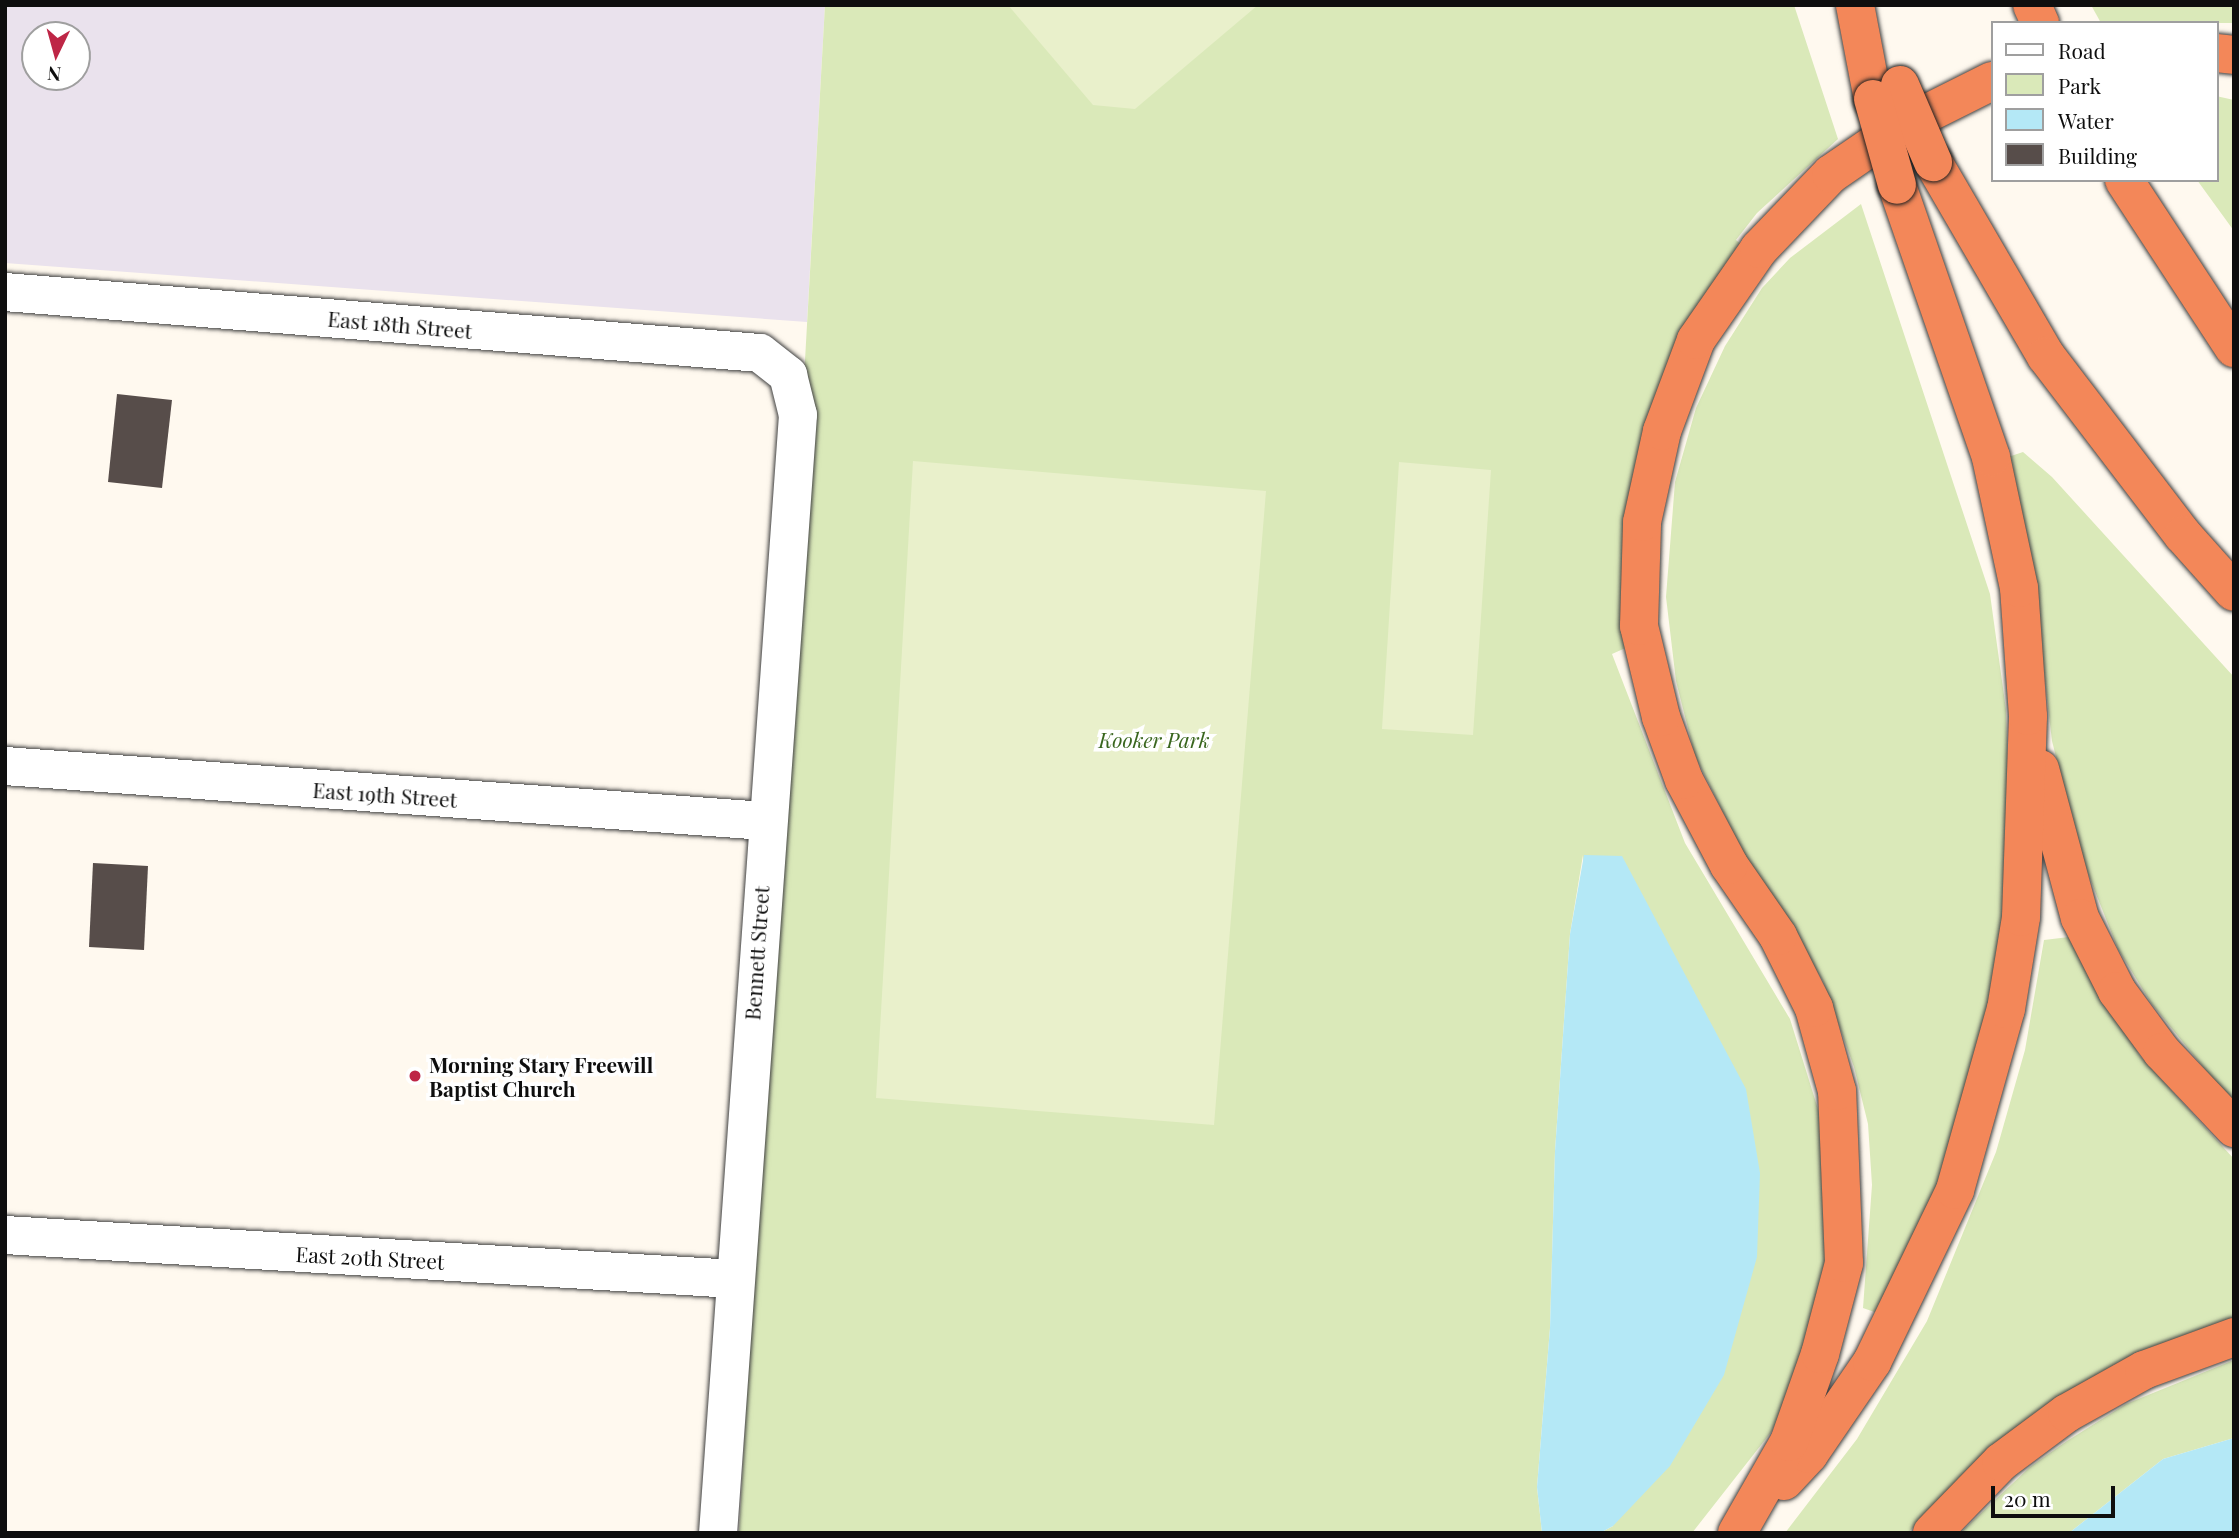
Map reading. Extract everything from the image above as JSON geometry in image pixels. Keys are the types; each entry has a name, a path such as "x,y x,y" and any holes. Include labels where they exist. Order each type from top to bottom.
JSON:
{"highway":[{"path":"1855,5 1886,92 1933,162 2046,356 2183,535 2234,592"},
{"path":"1739,1530 1809,1454 1872,1362 1955,1190 2006,1009 2021,917 2028,716 2019,588 1991,457 1897,185 1886,92 1869,5"},
{"path":"2032,5 2039,21"},
{"path":"1739,1530 1789,1442 1844,1264 1837,1091 1814,1008 1778,936 1730,865 1684,780 1661,718 1639,626 1642,522 1662,431 1696,340 1759,249 1831,174 1898,128 1990,82"},
{"path":"2125,182 2234,348"},
{"path":"2133,182 2234,309"},
{"path":"2028,716 2054,837 2092,942 2117,991 2162,1052 2234,1128"},
{"path":"1932,1533 2001,1462 2067,1413 2144,1370 2234,1337"}],"street":[{"name":"East 18th Street","path":"5,292 760,353 788,375"},
{"name":"Bennett Street","path":"718,1533 765,821 798,415 788,375"},
{"name":"East 19th Street","path":"5,766 765,821"},
{"name":"East 20th Street","path":"5,1235 735,1279"}],"shaded area":[{"path":"5,5 825,5 807,322 5,263"}],"green space":[{"name":"Kooker Park","path":"825,5 1794,5 1838,139 1757,213 1736,240 1743,246 1712,290 1630,646 1612,654 1685,843 1790,1019 1822,1122 1827,1256 1808,1350 1772,1431 1692,1533 1600,1533 1613,1526 1583,855 1570,934 1555,1151 1550,1328 1537,1487 1542,1533 739,1533"},
{"path":"1008,5 1258,5 1135,109 1093,105"},
{"path":"2091,5 2234,5 2234,23 2100,21"},
{"path":"2218,96 2234,100 2234,231 2198,182 2218,182"},
{"path":"1861,204 1990,594 2006,710 2011,873 1975,1091 1883,1315 1863,1308 1872,1185 1868,1124 1854,1067 1823,981 1750,866 1695,756 1676,681 1666,597 1675,482 1696,408 1725,346 1762,288 1790,258"},
{"path":"2023,452 2052,477 2234,677 2234,1105 2151,1003 2118,949 2081,856 2052,741 2033,578 2002,459"},
{"path":"913,461 1266,491 1214,1125 876,1098"},
{"path":"1399,462 1491,470 1473,735 1382,729"},
{"path":"2069,937 2140,1056 2234,1159 2234,1319 1979,1460 1908,1533 1785,1533 1857,1439 1927,1321 1996,1152 2025,1050 2044,940"},
{"path":"2234,1360 2234,1438 2163,1459 2069,1533 1960,1533 2030,1467 2067,1441 2126,1404"}],"water":[{"path":"1584,855 1622,856 1746,1089 1760,1173 1757,1257 1724,1375 1670,1466 1613,1526 1600,1533 1542,1533 1537,1487 1550,1328 1555,1151 1570,934"},
{"path":"2234,1438 2234,1533 2069,1533 2163,1459"}],"building":[{"path":"117,394 172,400 162,488 108,482"},
{"path":"93,863 148,866 144,950 89,947"}],"place":[{"name":"Morning Stary Freewill Baptist Church","path":"415,1076"}]}
